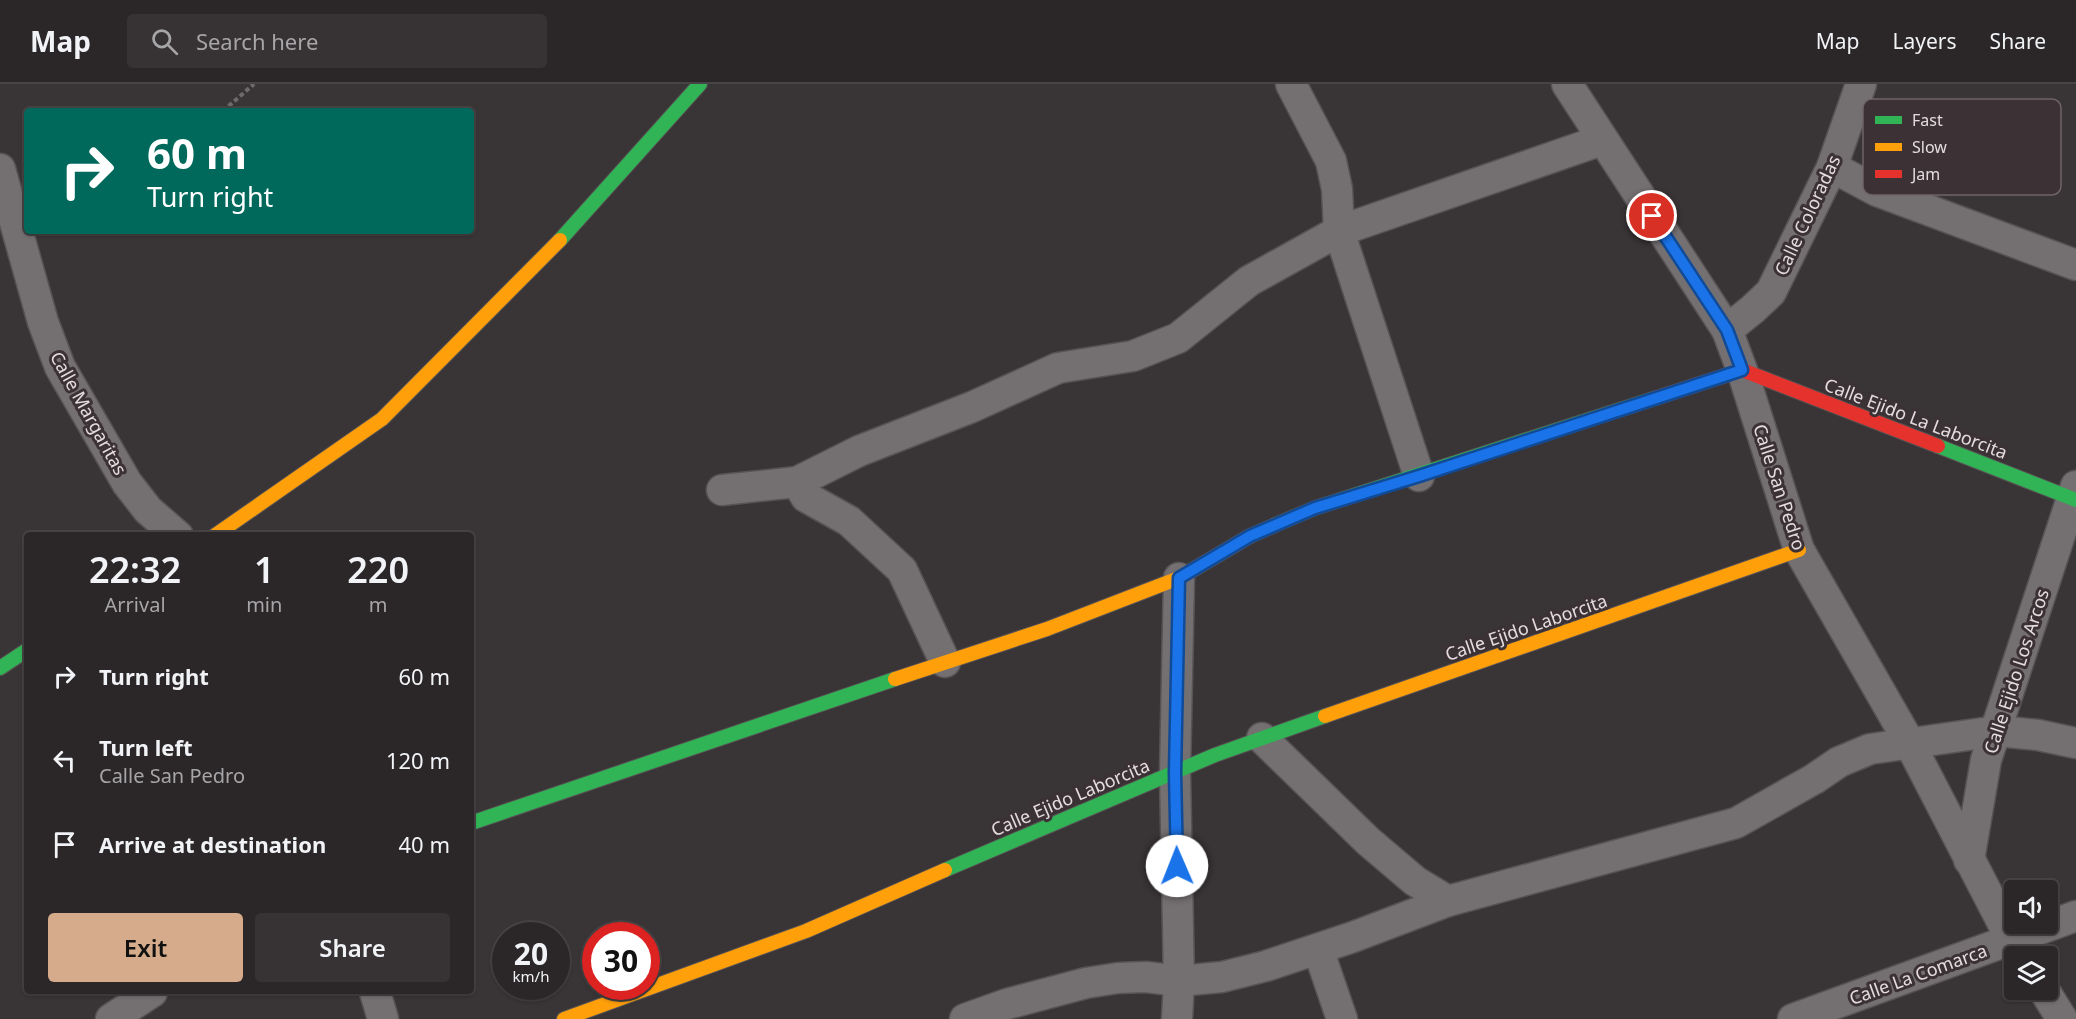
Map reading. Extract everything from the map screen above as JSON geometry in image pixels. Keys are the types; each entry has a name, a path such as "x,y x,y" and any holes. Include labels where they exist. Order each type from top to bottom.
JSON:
{"street":[{"path":"220,532 382,419 564,236 700,84"},
{"path":"1290,84 1331,161 1337,189 1339,231 1419,476"},
{"name":"Calle San Pedro","path":"1567,84 1727,330 1742,370 1798,550 1909,742 2015,946"},
{"name":"Calle Coloradas","path":"1727,330 1771,292 1832,167 1861,84"},
{"path":"722,490 797,482 859,451 972,407 1058,368 1132,356 1178,338 1249,281 1339,231 1602,140"},
{"path":"1832,167 1863,184"},
{"name":"Calle Margaritas","path":"0,169 43,322 60,367 127,483 148,510 173,532"},
{"path":"1888,195 2076,265"},
{"path":"474,822 945,662 1047,630 1179,578 1250,536 1315,508 1742,370"},
{"name":"Calle Ejido La Laborcita","path":"1742,370 2075,494"},
{"path":"797,482 806,497 849,521 902,570 945,662"},
{"name":"Calle Ejido Los Arcos","path":"1969,860 1986,760 2075,494"},
{"name":"Calle Ejido Laborcita","path":"564,1019 806,931 1215,755 1798,550"},
{"path":"1177,1019 1179,981 1175,773 1179,578"},
{"path":"0,668 24,652"},
{"path":"965,1019 1007,1004 1086,983 1146,977 1179,981 1222,976 1266,966 1448,901 1736,824 1839,762 1870,749 1997,731 2038,735 2076,743"},
{"path":"1263,738 1368,841 1415,881 1448,901"},
{"name":"Calle La Comarca","path":"2022,946 2076,916"},
{"path":"1318,949 1342,1019"},
{"name":"Calle La Comarca","path":"1793,1019 2004,953"},
{"path":"111,1019 149,994"},
{"path":"376,994 383,1019"},
{"path":"2050,1000 2062,1019"}],"path":[{"path":"226,108 254,84"}],"traffic: fast":[{"path":"560,240 700,84"},
{"path":"1275,525 1315,508 1656,398"},
{"path":"1938,446 2076,500"},
{"path":"0,668 24,652"},
{"path":"474,822 895,679"},
{"path":"945,870 1215,755 1325,716"}],"traffic: slow":[{"path":"220,532 382,419 560,240"},
{"path":"895,679 1047,629 1179,578 1250,536 1275,525"},
{"path":"1325,716 1799,550"},
{"path":"564,1019 806,931 945,870"}],"traffic: jam":[{"path":"1656,398 1742,370 1938,446"}],"route":[{"path":"1177,866 1175,773 1179,578 1250,536 1315,508 1742,370 1727,330 1652,216"}]}
